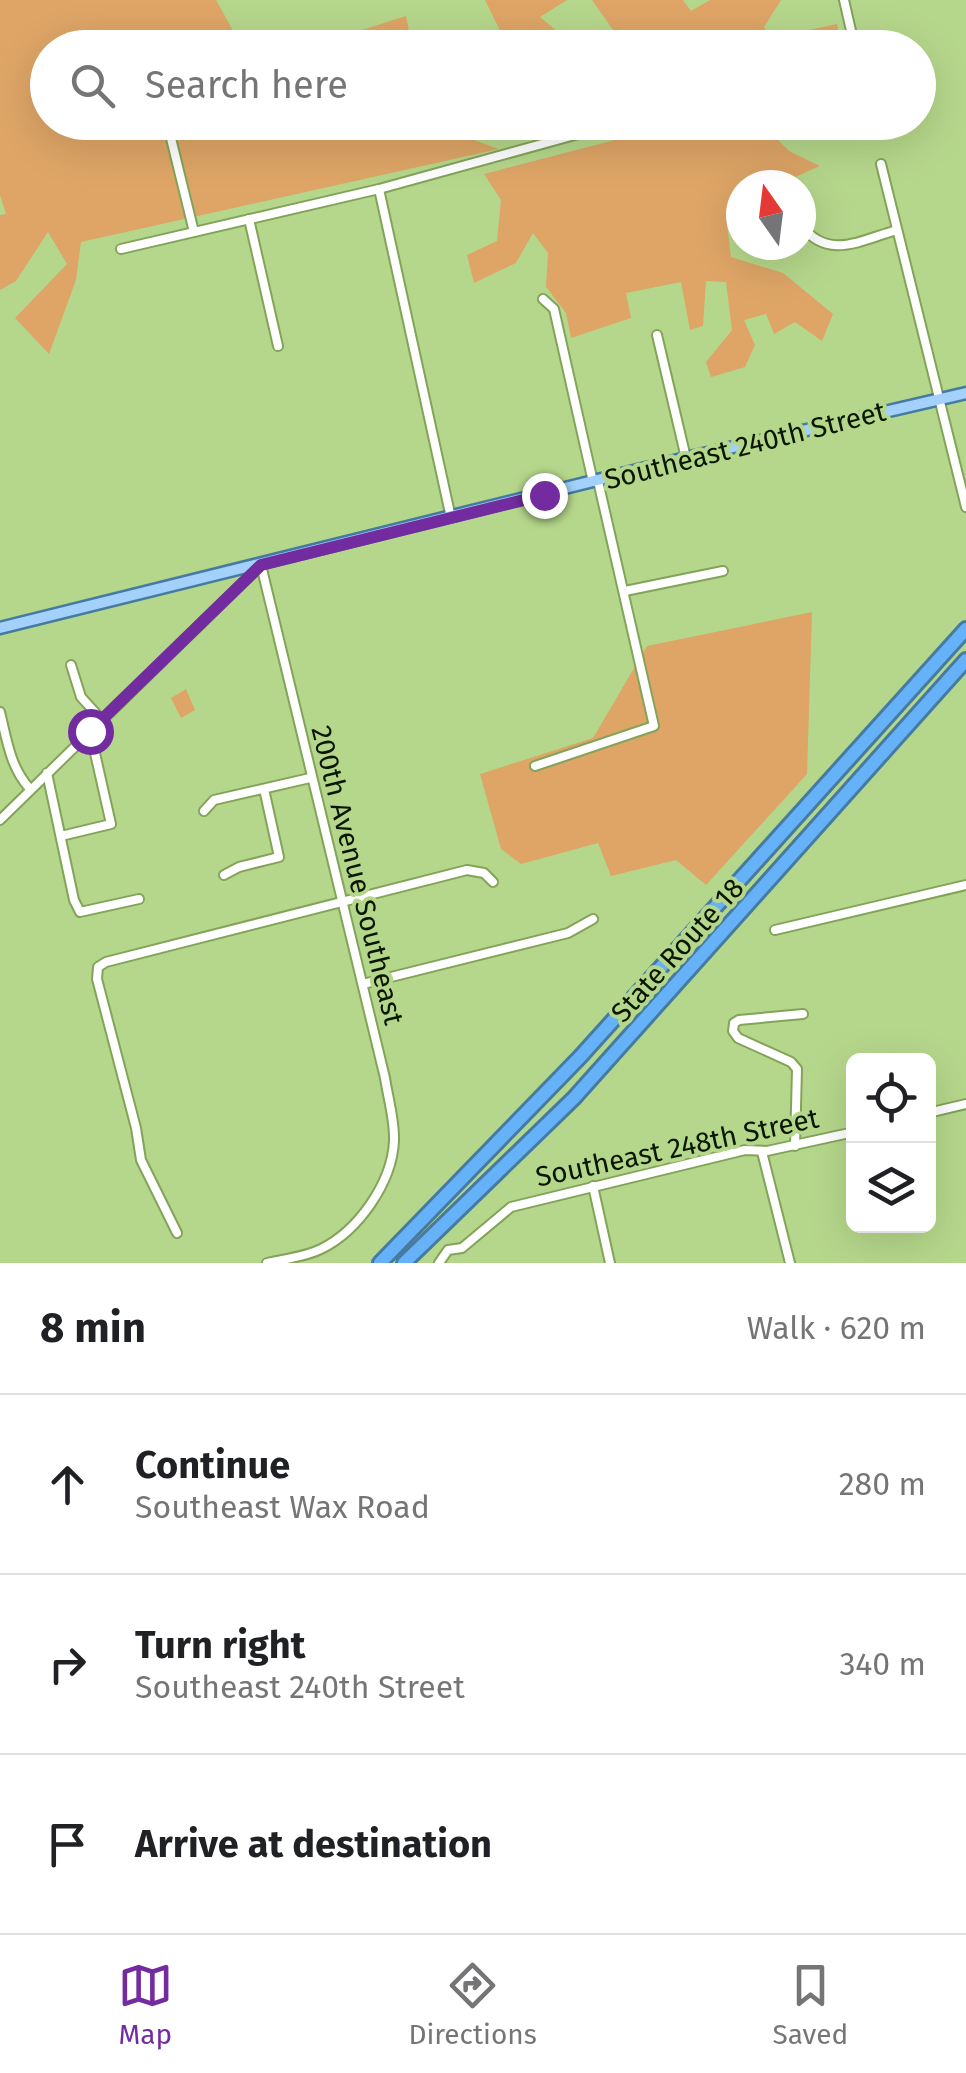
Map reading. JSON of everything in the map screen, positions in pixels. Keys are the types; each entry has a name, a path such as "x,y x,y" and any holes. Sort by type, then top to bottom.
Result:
{"highway":[{"name":"State Route 18","path":"380,1263 580,1057 966,629"},
{"name":"State Route 18","path":"404,1263 574,1098 966,660"}],"main road":[{"name":"Southeast 240th Street","path":"0,628 686,458 966,393"}],"street":[{"path":"844,0 851,30"},
{"path":"172,140 194,232"},
{"path":"121,248 378,189 556,140"},
{"path":"881,164 966,507"},
{"path":"378,189 451,518"},
{"path":"249,219 278,346"},
{"path":"816,239 835,247 897,230"},
{"path":"535,766 654,726 625,591 554,309 543,299"},
{"path":"657,336 686,458"},
{"path":"0,820 261,565"},
{"name":"200th Avenue Southeast","path":"261,565 386,1078 394,1141 377,1195 350,1228 321,1249 267,1263"},
{"path":"625,591 723,572"},
{"path":"70,665 84,702 101,719"},
{"path":"0,712 12,761 30,790"},
{"path":"62,836 112,824 90,731"},
{"path":"46,773 80,912 138,899"},
{"path":"204,811 214,800 310,778"},
{"path":"224,876 239,867 279,857 264,789"},
{"path":"177,1234 141,1160 97,979 98,967 468,870 484,873 492,882"},
{"path":"775,930 966,885"},
{"path":"363,984 568,933 593,919"},
{"path":"795,1146 797,1069 791,1062 738,1038 733,1031 734,1022 739,1020 802,1014"},
{"path":"936,1110 966,1104"},
{"name":"Southeast 248th Street","path":"439,1263 448,1250 462,1248 511,1206 746,1150 762,1152 846,1134"},
{"path":"762,1152 790,1263"},
{"path":"593,1186 610,1263"}],"shaded area":[{"path":"0,0 216,0 233,30 30,30 30,140 474,140 499,149 81,242 76,280 49,354 15,318 67,264 48,232 16,281 0,290 0,215 6,214 0,195"},
{"path":"485,0 567,0 540,17 556,30 500,30"},
{"path":"592,0 683,0 691,11 710,0 781,0 766,30 613,30"},
{"path":"406,16 409,30 362,30"},
{"path":"837,24 838,30 808,30"},
{"path":"615,140 778,140 789,151 820,166 811,170 726,170 726,260 741,260 783,273 833,314 822,341 795,322 774,334 766,314 744,320 755,345 745,367 711,377 706,362 732,330 726,282 706,281 703,326 690,330 681,282 626,293 631,318 571,338 566,313 546,287 548,253 533,233 516,263 474,283 467,255 497,241 501,200 484,174"},
{"path":"812,612 807,774 706,885 676,860 611,876 598,843 521,864 501,849 480,774 593,738 647,646"},
{"path":"186,689 195,710 181,718 171,698"}],"route":[{"path":"90,731 261,565 544,495"}]}
